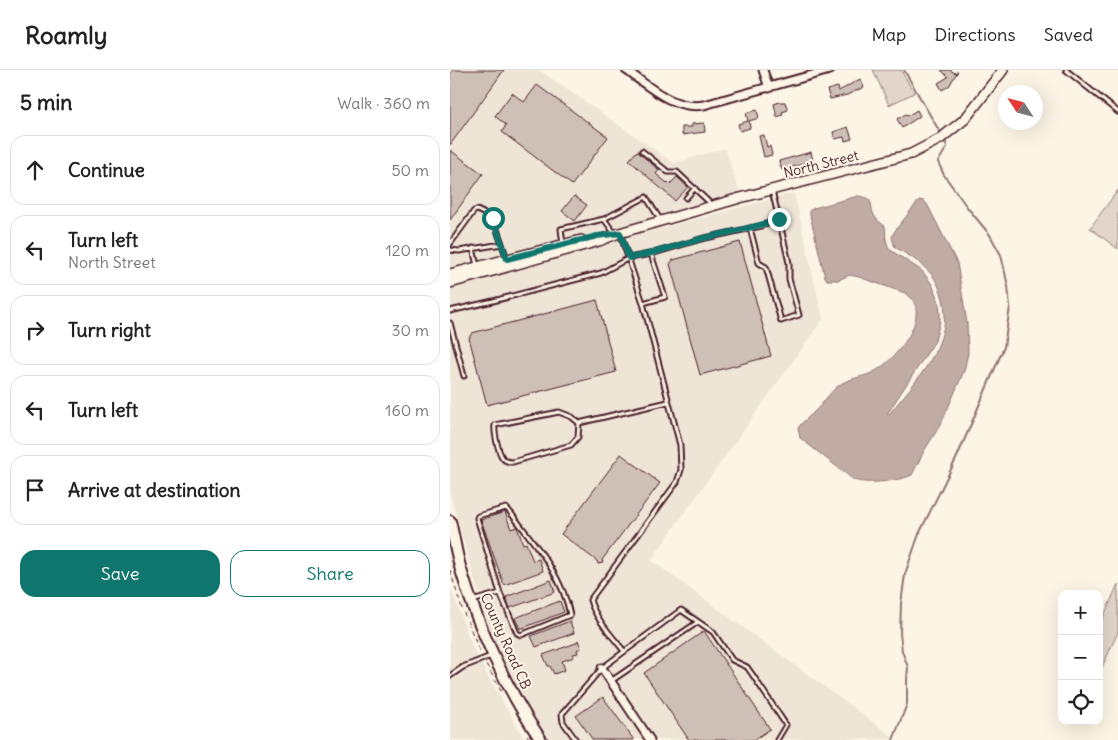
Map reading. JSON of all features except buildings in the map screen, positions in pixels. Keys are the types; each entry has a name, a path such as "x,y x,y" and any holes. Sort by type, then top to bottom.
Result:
{"main road":[{"name":"County Road CB","path":"450,521 452,545 494,655 523,711 541,740"}],"street":[{"path":"626,70 662,96 688,106 704,105 830,70"},
{"path":"763,70 769,88"},
{"name":"North Street","path":"450,283 712,206 896,159 928,147 952,131 965,119 1002,70"},
{"name":"North Street","path":"450,274 597,236 618,233"},
{"path":"602,668 650,740"}],"lane":[{"path":"1066,70 1118,112"},
{"path":"642,151 668,172 677,172 712,206"},
{"path":"686,198 695,188"},
{"path":"750,228 759,263 766,267 781,321 799,315 789,279 789,263 772,190"},
{"path":"563,245 561,230 604,219 646,197 661,221"},
{"path":"450,244 474,211 477,210 493,218 507,259"},
{"path":"604,219 618,233 629,258 680,445 681,470 677,482 590,600 591,606 624,650"},
{"path":"450,310 493,302 602,273 629,258 651,254 779,219"},
{"path":"450,250 460,251 502,244"},
{"path":"473,248 477,267"},
{"path":"643,304 664,297 651,254"},
{"path":"450,323 464,376"},
{"path":"579,423 668,402"},
{"path":"559,412 572,417 579,423 578,437 571,445 513,462 507,462 502,458 494,431 495,425 559,412"},
{"path":"506,508 527,533 558,580 570,615 521,635 518,633 500,593 477,518 478,516 506,508"},
{"path":"472,601 500,593"},
{"path":"576,740 563,722 562,714 602,668 681,610 713,632 732,660 747,667 786,725 776,740"},
{"path":"610,682 698,622"},
{"path":"450,676 463,667 494,655"}],"path":[{"path":"450,570 455,586"}],"shaded area":[{"path":"450,70 539,70 674,163 725,148 740,194 634,223 450,269"},
{"path":"873,70 901,70 914,93 889,105"},
{"path":"1118,190 1118,249 1090,228"},
{"path":"794,193 823,319 651,560 896,739 548,740 538,726 507,670 488,626 450,495 450,288 647,232"},
{"path":"858,196 870,201 875,217 885,226 889,249 922,271 932,284 939,303 940,321 935,341 887,414 910,389 930,361 943,331 945,315 943,299 936,280 919,263 895,247 892,238 894,232 919,200 927,204 957,263 967,323 968,353 964,371 941,424 912,475 883,482 854,480 800,438 798,428 831,392 842,383 872,373 894,356 910,334 915,323 916,311 913,301 905,293 850,275 838,280 827,280 825,277 809,211"},
{"path":"1118,584 1118,632 1103,665 1103,635 1103,618"},
{"path":"450,586 473,648 525,740 450,740"}],"waterway":[{"path":"904,70 941,134"},
{"path":"893,740 907,704 908,667 902,651 900,633 905,574 919,534 957,457 1004,347 1010,307 1008,286 1001,255 990,235 944,175 938,162 947,147 946,143"}],"route":[{"path":"493,218 507,259 597,236 620,233 629,258 760,226 779,219"}]}
